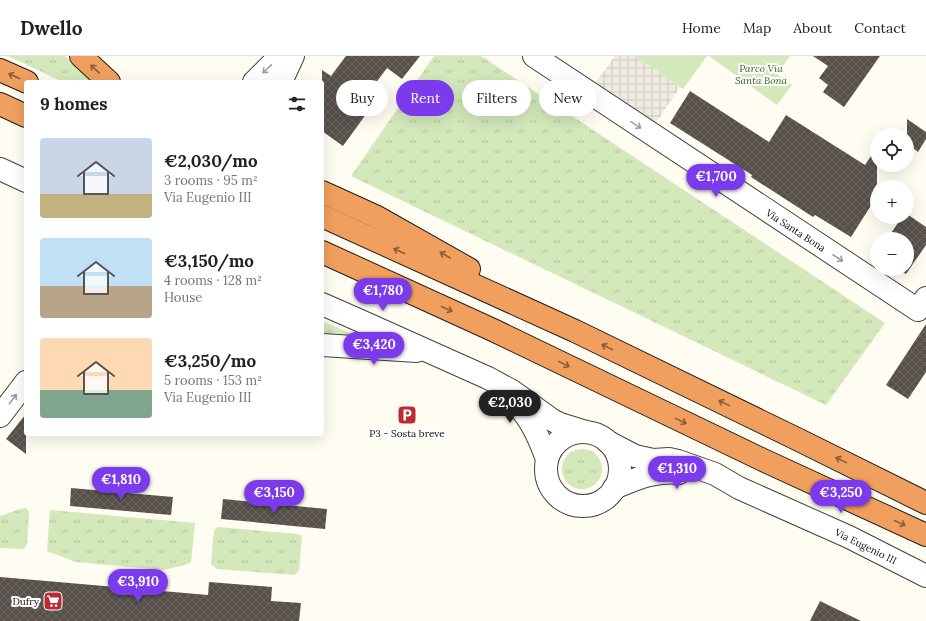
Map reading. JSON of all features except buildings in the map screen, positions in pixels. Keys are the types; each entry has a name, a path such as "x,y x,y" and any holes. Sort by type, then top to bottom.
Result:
{"highway":[{"path":"81,56 107,80"},
{"path":"0,70 24,81"},
{"path":"0,104 24,115"},
{"path":"324,193 377,217 575,331"},
{"path":"324,217 575,331 926,503"},
{"path":"324,253 493,330 763,460 926,535"}],"street":[{"path":"256,80 280,56"},
{"path":"282,80 293,56"},
{"name":"Via Santa Bona","path":"534,56 922,304"},
{"path":"0,168 24,180"},
{"path":"324,305 488,378 512,391 552,420 560,424 598,435 608,442 616,452 620,464 619,476 614,488 608,496 594,504 582,506 566,502 554,492 549,484 546,474 547,459 552,447 562,438 573,433 586,432"},
{"path":"324,345 429,352"},
{"path":"488,378 517,405 531,424 537,434 547,459"},
{"path":"0,416 24,385"},
{"name":"Via Eugenio III","path":"608,442 635,456 652,460 669,460 698,467 715,474 739,488 849,536 926,576"},
{"name":"Via Eugenio III","path":"614,488 651,474 666,472 682,473 739,488"}],"green space":[{"path":"8,56 65,56 91,80 59,80"},
{"path":"434,56 481,56 517,80 462,80 462,116 531,116 531,89 539,94 539,116 572,116 885,323 826,405 351,176 396,111 396,116 454,116 454,80 417,80"},
{"name":"Parco Via Santa Bona","path":"635,56 707,56 683,89"},
{"name":"Parco Via Santa Bona","path":"709,56 790,56 777,74 792,85 777,105"},
{"path":"324,322 355,335 354,339 324,337"},
{"path":"582,449 593,452 599,458 602,469 599,480 593,486 582,489 571,486 565,480 562,469 565,458 571,452"},
{"path":"26,508 29,512 27,544 25,548 0,548 0,516"},
{"path":"50,510 195,523 191,562 164,570 76,562 47,551"},
{"path":"218,527 297,534 302,536 299,571 294,575 217,569 211,564 214,530"}],"shaded area":[{"path":"615,56 635,56 680,87 656,123 597,83"}],"place":[{"name":"P3 - Sosta breve","path":"407,415"},
{"name":"Dufry","path":"53,601"}]}
